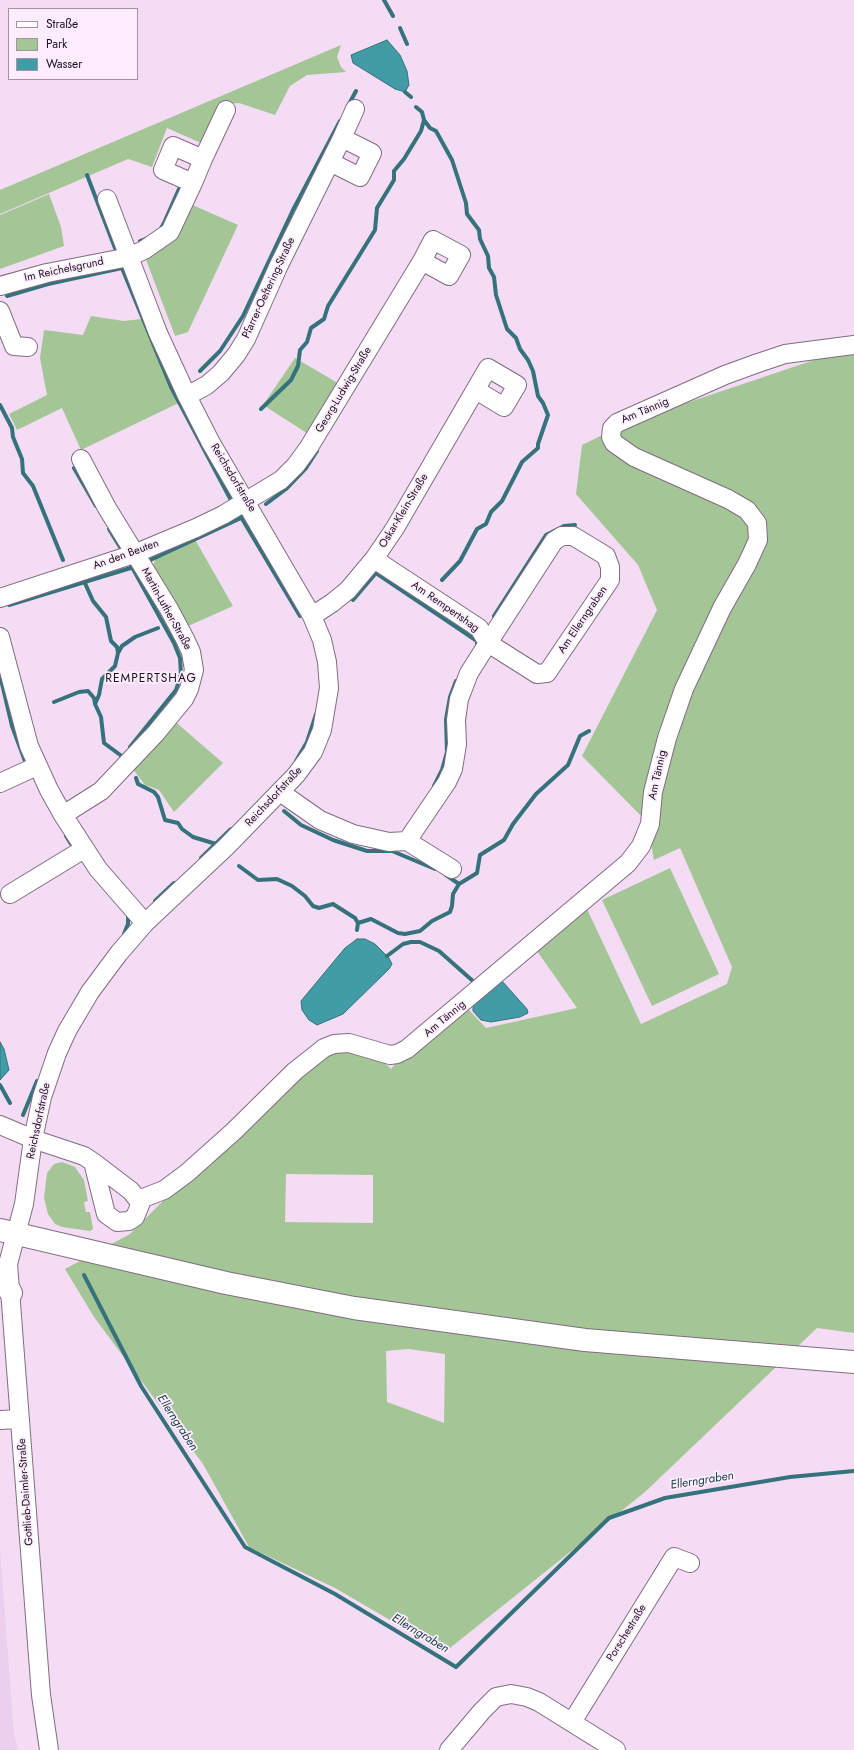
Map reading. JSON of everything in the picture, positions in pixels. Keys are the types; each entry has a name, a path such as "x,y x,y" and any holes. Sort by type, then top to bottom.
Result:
{"main road":[{"path":"8,1232 226,1283 354,1308 586,1340 854,1362"}],"street":[{"name":"Pfarrer-Oeftering-Straße","path":"187,396 216,377 236,355 246,339 279,265 355,109"},
{"name":"Im Reichelsgrund","path":"0,286 47,273 129,257 144,250 170,232 226,110"},
{"path":"330,162 360,177 372,153 342,138"},
{"path":"193,183 163,170 173,146 203,159"},
{"name":"Reichsdorfstraße","path":"8,1232 24,1204 33,1139 42,1097 57,1053 67,1031 103,974 145,923 226,847 296,775 313,752 322,730 329,688 327,662 322,640 312,616 211,443 187,396 158,333 106,198"},
{"name":"Georg-Ludwig-Straße","path":"246,501 281,480 296,465 309,447 422,261"},
{"path":"0,311 14,346 28,347"},
{"name":"Am Tännig","path":"138,1200 164,1190 187,1173 234,1131 295,1071 324,1048 334,1044 349,1043 390,1055 397,1054 407,1049 628,863 641,846 650,824 653,792 667,738 684,689 722,608 747,564 758,540 757,523 747,510 728,499 634,457 614,443 611,437 612,428 617,423 725,375 758,363 785,354 854,345"},
{"name":"Oskar-Klein-Straße","path":"312,616 332,604 348,590 374,559 395,528 476,390"},
{"name":"Martin-Luther-Straße","path":"63,815 101,791 122,771 175,712 184,699 192,679 194,662 185,639 169,609 134,554 80,459"},
{"name":"An den Beuten","path":"0,598 134,554 196,528 246,501"},
{"name":"Am Ellerngraben","path":"562,536 573,536 606,556 610,567 610,580 547,673 537,674 488,642 554,541 562,536"},
{"name":"Am Rempertshag","path":"374,559 478,628 488,642 470,673 458,699 456,720 458,744 453,769 447,782 407,841"},
{"path":"2,649 29,746 37,766 63,815 84,849 107,879 145,923"},
{"path":"0,783 37,766"},
{"path":"280,792 320,820 353,834 389,842 407,841 452,869"},
{"path":"10,894 84,849"},
{"path":"0,1125 33,1139 78,1154 93,1162 131,1192 138,1200 140,1205 135,1217 129,1221 116,1222 106,1214 93,1162"},
{"name":"Gottlieb-Daimler-Straße","path":"8,1232 8,1264 5,1284 20,1419 41,1695 49,1750"},
{"path":"0,1420 20,1419"},
{"name":"Porschestraße","path":"572,1722 674,1557 690,1563"},
{"path":"449,1750 482,1710 496,1697 511,1694 527,1697 572,1722 616,1750"}],"shaded area":[{"path":"0,1548 14,1735 18,1750 0,1750"}],"green space":[{"path":"341,45 337,57 341,67 346,72 307,75 290,86 275,115 239,103 221,104 201,143 167,128 152,167 128,159 0,214 0,190"},
{"path":"49,194 61,227 64,246 0,269 0,215"},
{"path":"188,203 238,225 188,332 175,336 145,257"},
{"path":"91,316 124,321 150,318 187,399 81,450 62,408 17,430 9,414 47,395 40,358 44,330 83,335"},
{"path":"854,352 854,1333 817,1328 645,1492 445,1652 335,1588 249,1547 203,1464 94,1317 65,1269 130,1234 195,1169 300,1070 339,1049 381,1059 391,1069 401,1057 466,1007 486,1028 577,1008 537,951 586,907 641,1024 727,984 732,967 680,848 654,860 647,822 582,756 657,610 638,565 576,494 582,445 627,423 832,354","holes":["286,1174 373,1175 373,1223 285,1222","408,1349 445,1354 444,1423 387,1402 386,1351"]},
{"path":"295,358 343,386 313,437 263,405"},
{"path":"193,536 233,606 186,627 153,567 156,555"},
{"path":"171,718 223,763 174,812 159,790 145,785 129,764"},
{"path":"670,868 719,974 652,1006 602,900"},
{"path":"62,1162 75,1167 84,1180 88,1201 84,1202 86,1212 90,1212 93,1229 90,1231 62,1227 55,1224 48,1214 44,1198 47,1173 54,1164"}],"water":[{"path":"387,40 400,55 407,71 409,85 405,92 395,89 353,63 351,55"},
{"path":"357,939 365,939 375,944 389,958 392,964 389,969 343,1014 317,1025 309,1020 302,1010 301,1001 345,948"},
{"path":"502,981 527,1009 528,1013 520,1017 491,1022 481,1020 473,1011 473,1003"},
{"path":"0,1042 4,1049 9,1070 0,1080"}],"waterway":[{"path":"384,0 393,16"},
{"path":"400,28 407,44"},
{"path":"348,106 356,91"},
{"path":"405,92 411,97"},
{"path":"416,107 422,112 424,120 430,128 436,131 452,160 466,203 467,214 479,230 480,239 488,256 489,268 494,277 496,295 507,329 516,338 520,349 528,360 533,371 538,396 548,415 538,448 522,462 502,501 491,512 486,524 477,529 460,561 442,580"},
{"path":"261,409 291,380 298,366 300,350 307,342 311,328 324,319 328,306 375,230 377,208 394,180 394,171 404,159 421,131 424,120"},
{"path":"200,371 220,351 243,316 293,210 340,121"},
{"path":"87,175 115,248"},
{"path":"160,230 179,189"},
{"path":"140,241 148,238"},
{"path":"7,296 48,284 122,268 171,387 233,504"},
{"path":"0,405 12,428 13,437 22,459 23,473 33,486 63,560"},
{"path":"266,504 286,489 306,468 317,451"},
{"path":"74,468 96,506"},
{"path":"238,512 300,616"},
{"path":"146,562 241,518"},
{"path":"494,616 546,535 564,526 575,525"},
{"path":"109,529 123,552"},
{"path":"128,560 174,643 180,658 181,674 176,690 130,747"},
{"path":"9,605 134,567"},
{"path":"353,600 376,573 477,641 477,644"},
{"path":"84,581 93,601 106,617 111,641 117,647 118,653 115,666 102,679 99,695 95,704 101,717 104,743 123,757"},
{"path":"118,653 122,646 135,637 158,628"},
{"path":"0,675 12,726 25,761"},
{"path":"434,786 442,770 447,752 446,719 450,697 456,681"},
{"path":"54,702 79,692 88,691 94,698 95,704"},
{"path":"296,761 307,742 316,714"},
{"path":"358,923 371,919 398,933 405,934 420,931 432,921 450,912 453,894 459,884 477,873 480,855 504,840 513,824 536,794 568,765 580,736 589,731"},
{"path":"136,778 138,784 154,792 158,797 165,820 178,823 182,829 193,837 216,844"},
{"path":"284,811 301,825 333,840 367,851 392,851 435,869"},
{"path":"201,858 231,829"},
{"path":"66,836 71,844"},
{"path":"239,866 258,880 277,879 292,886 305,896 313,906 319,908 333,904 355,918 358,923"},
{"path":"446,875 459,884"},
{"path":"155,901 174,883"},
{"path":"124,934 128,924 128,917"},
{"path":"357,930 358,923"},
{"path":"387,956 403,944 420,942 439,951 474,982"},
{"path":"23,1115 37,1081"},
{"name":"Ellerngraben","path":"0,1085 10,1103"},
{"name":"Ellerngraben","path":"84,1275 141,1386 245,1547 335,1594 456,1667 609,1518 665,1498 790,1477 854,1471"}],"district":[{"name":"REMPERTSHAG","path":"151,679"}]}
